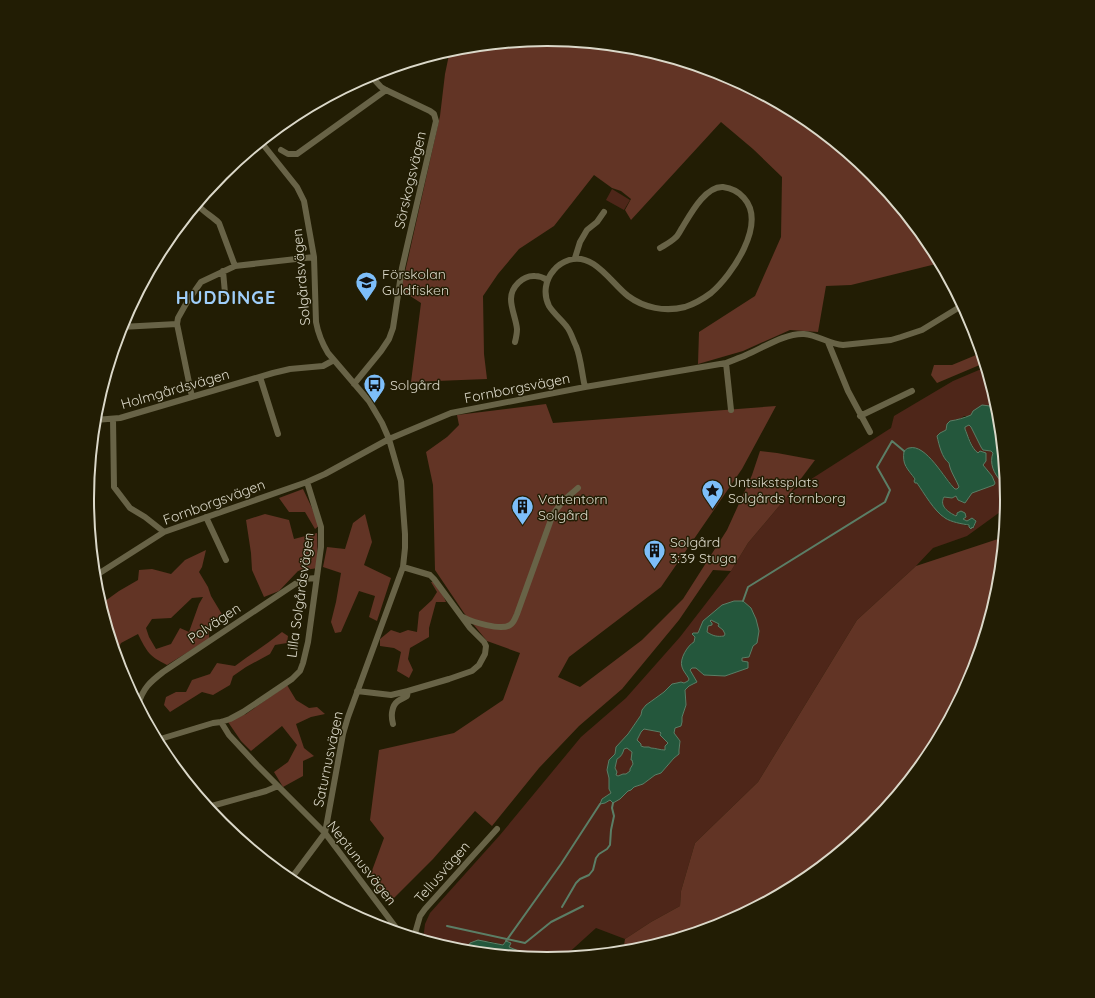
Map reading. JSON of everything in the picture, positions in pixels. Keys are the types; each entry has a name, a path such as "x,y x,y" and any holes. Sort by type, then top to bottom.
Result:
{"street":[{"name":"Sörskogsvägen","path":"354,384 389,339 393,328 399,284 405,255 436,121 434,114 427,109 386,90 374,80"},
{"path":"281,150 288,154 297,154 386,90"},
{"name":"Solgårdsvägen","path":"264,146 301,194 306,210 314,257 316,322 324,346 368,400 389,438 401,481 405,534 403,567"},
{"path":"585,387 577,348 567,328 550,307 547,300 547,280 555,269 559,265 575,258 585,260 599,268 621,290 636,301 655,308 671,310 686,307 712,292 726,277 740,256 749,235 751,212 748,204 740,194 735,191 722,187 716,188 704,196 699,202 676,238 660,248"},
{"path":"200,208 219,223 236,266"},
{"path":"575,258 580,242 587,230 597,222 604,212"},
{"path":"192,397 177,324 178,318 186,302 201,282 236,266 314,257"},
{"path":"223,271 225,293"},
{"path":"515,342 517,330 511,298 514,288 524,278 530,276 536,276 547,280"},
{"name":"Fornborgsvägen","path":"100,572 164,532 307,482 325,474 389,438 451,413 585,387 726,363 786,337 797,334 812,335 836,345 891,340 922,330 958,308"},
{"path":"129,327 177,324"},
{"path":"828,342 848,391 860,416 870,432"},
{"name":"Holmgårdsvägen","path":"102,420 126,416 290,369 323,366 334,360"},
{"path":"726,363 731,410"},
{"path":"260,377 278,434"},
{"path":"860,416 912,391"},
{"path":"113,419 114,487 130,508 145,517 164,532"},
{"name":"Lilla Solgårdsvägen","path":"163,738 230,719 292,679 300,671 304,663 308,642 322,531 307,482"},
{"path":"462,616 480,624 500,627 509,626 512,623 517,614 553,514 563,501 578,488"},
{"path":"206,517 226,560"},
{"path":"357,691 391,695 408,691 472,671 479,665 485,654 486,646 480,637 470,628 434,579 430,575 403,567"},
{"name":"Saturnusvägen","path":"294,875 326,833 343,734 357,691 403,567"},
{"name":"Polvägen","path":"140,697 150,682 295,584 304,579 316,578"},
{"path":"393,724 392,715 395,705 398,701 407,696 408,691"},
{"name":"Neptunusvägen","path":"221,722 229,735 326,833 394,925"},
{"path":"214,805 266,791 278,786"},
{"name":"Tellusvägen","path":"415,932 420,916 425,909 497,829"}],"shaded area":[{"path":"548,46 607,50 636,55 665,61 721,80 774,107 799,122 846,158 888,200 907,223 935,264 851,285 826,286 818,332 790,330 743,351 698,364 699,332 755,296 781,237 782,177 753,149 721,122 631,220 625,210 631,199 621,191 612,188 594,175 554,226 519,249 498,274 483,296 484,354 487,379 411,382 421,303 401,290 440,116 449,57 488,50"},
{"path":"612,189 630,200 624,210 606,200"},
{"path":"977,355 980,365 937,383 931,375 934,365 952,365"},
{"path":"981,369 991,407 969,416 964,416 960,419 950,421 946,430 940,433 942,454 949,463 959,487 955,489 938,467 905,466 932,505 944,518 974,528 976,520 974,519 967,521 947,511 943,506 944,497 957,497 995,485 992,476 983,465 965,429 965,427 970,425 983,450 991,451 993,453 1000,470 1000,512 967,536 933,548 916,566 857,620 758,782 695,843 681,891 680,906 651,922 625,939 596,928 570,951 519,951 489,941 470,943 469,945 424,935 425,924 430,913 500,835 581,737 626,698 680,637 731,571 748,543 791,492 891,428 894,416 953,381","holes":["734,601 744,601 753,646 749,657 742,657 742,661 748,668 725,676 704,675 696,668 692,668 690,670 694,677 694,684 685,690 686,705 682,722 674,728 674,734 680,741 679,754 661,773 655,775 643,784 628,790 620,799 610,800 605,803 602,799 611,793 609,789 609,760 615,754 646,705 672,684 681,682 684,683 688,681 689,679 682,668 694,642 695,637 692,634 698,633 703,621"]},
{"path":"546,404 553,423 776,406 742,469 661,587 569,657 558,677 580,687 642,640 683,599 727,530 752,475 760,451 815,460 791,492 748,543 731,571 713,570 679,620 622,689 579,726 539,768 492,826 475,811 433,859 390,902 370,876 384,838 370,820 379,750 454,733 503,700 520,653 487,641 464,613 435,570 433,485 426,452 447,437 459,425 457,415"},
{"path":"982,405 991,406 997,440 1000,480 993,468 993,453 991,451 983,450 969,425 965,427 965,429 970,442 978,453 980,451 986,453 986,461 983,465 992,476 995,483 994,485 972,493 965,503 958,500 956,496 952,498 944,497 943,500 943,506 950,513 956,516 957,513 961,511 965,513 966,517 963,519 967,521 972,518 976,521 971,529 969,525 957,523 947,519 937,511 917,483 915,483 915,479 904,463 904,451 908,448 915,448 922,451 935,463 955,489 957,489 959,487 949,463 943,455 937,436 946,430 947,424 950,421 971,415 973,411"},
{"path":"303,489 320,525 315,529 305,512 289,512 279,498"},
{"path":"265,514 289,520 294,539 317,533 318,568 298,571 279,591 264,597 252,570 246,520"},
{"path":"365,514 372,542 364,565 391,578 377,621 369,617 375,596 359,591 341,632 335,633 331,622 341,573 323,567 327,547 345,549 353,523"},
{"path":"999,539 992,587 985,616 966,672 940,726 907,775 888,798 846,840 799,876 748,905 721,918 665,937 624,945 625,939 651,922 680,906 681,891 695,843 758,782 857,620 916,566"},
{"path":"206,550 202,567 199,572 223,616 209,627 209,639 167,665 149,653 138,634 121,643 119,646 106,600 138,580 139,570 152,569 171,574 185,560","holes":["203,597 189,632 180,628 171,644 156,649 146,628 152,619 171,618 192,598"]},
{"path":"431,582 433,582 442,593 446,602 436,602 429,628 429,637 410,648 408,659 413,670 409,678 397,671 401,652 394,648 380,646 380,639 391,630 400,633 408,630 417,632 419,612 432,600 437,592"},
{"path":"734,601 743,601 751,608 756,619 759,631 757,643 753,646 749,657 742,658 742,661 748,662 748,668 725,676 704,675 696,668 692,668 690,670 697,682 685,690 686,705 681,726 675,728 674,733 680,741 679,754 661,773 655,775 643,784 634,787 620,799 613,803 610,800 600,804 602,799 611,793 609,789 607,770 609,760 615,754 616,747 628,734 646,705 672,684 681,682 684,683 688,681 689,679 681,664 689,646 694,642 695,637 692,634 698,633 703,621 722,605","holes":["711,620 719,624 718,626 723,630 725,634 724,636 715,636 707,632 708,626 712,625","644,729 660,732 660,735 668,743 665,746 665,750 641,746 637,740","627,748 632,752 631,760 633,764 630,771 626,774 618,776 616,775 617,772 615,768 617,759 622,755 624,749"]},
{"path":"711,620 722,628 725,634 724,636 715,636 707,632"},
{"path":"282,632 288,636 287,643 275,645 270,654 233,676 230,685 213,695 202,692 170,712 164,705 166,697 176,692 186,692 192,680 210,674 217,663 235,666"},
{"path":"287,685 296,700 309,708 317,707 325,714 311,717 296,724 304,748 314,756 303,761 303,776 283,787 274,772 288,762 297,745 282,726 251,751 241,741 228,722 246,714"},
{"path":"644,729 661,733 660,735 668,743 665,750 643,747 641,745 637,740"},
{"path":"627,748 632,752 633,764 630,769 631,771 618,776 616,775 615,767 620,755 624,749"},
{"path":"478,940 503,945 506,941 511,943 509,947 519,951 488,948 469,945"}],"waterway":[{"path":"743,601 748,587 885,502 890,490 877,467 892,441 904,451"},
{"path":"562,907 576,883 580,879 589,875 593,870 596,858 610,845 614,816 612,808 613,803"},
{"path":"506,941 561,864 600,804"},
{"path":"447,926 525,943 551,922 583,906"}],"place":[{"name":"Förskolan Guldfisken","path":"367,302"},
{"name":"Solgård","path":"375,404"},
{"name":"Untsikstsplats Solgårds fornborg","path":"712,510"},
{"name":"Vattentorn Solgård","path":"522,526"},
{"name":"Solgård 3:39 Stuga","path":"655,570"}],"district":[{"name":"HUDDINGE","path":"226,297"}]}
